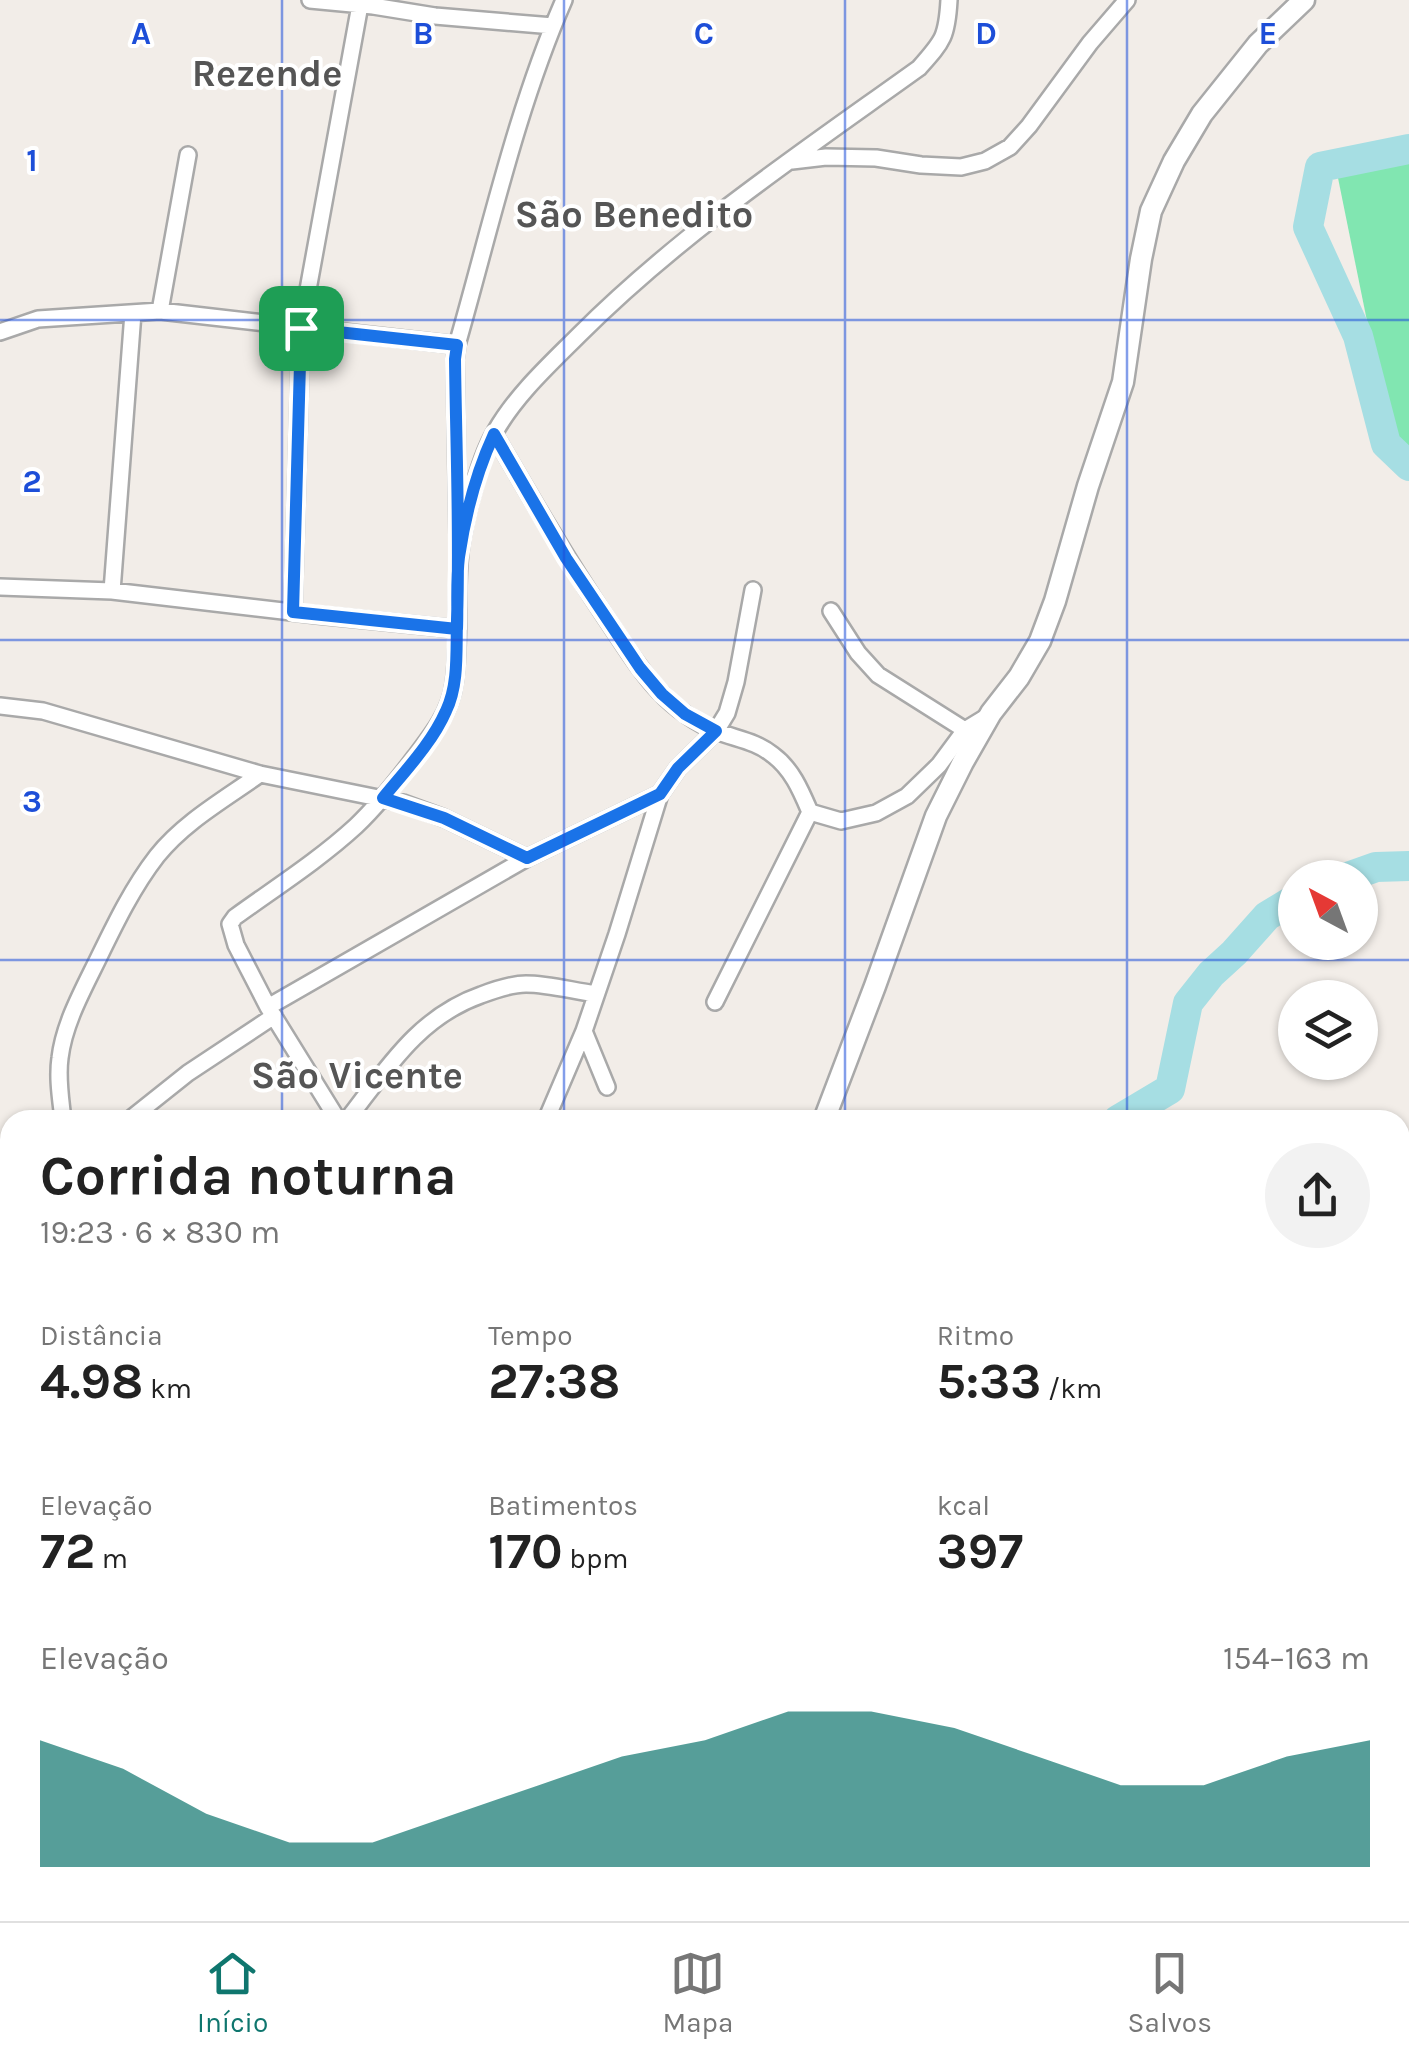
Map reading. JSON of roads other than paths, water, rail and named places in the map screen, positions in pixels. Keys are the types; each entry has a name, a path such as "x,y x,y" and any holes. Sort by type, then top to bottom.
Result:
{"street":[{"path":"310,0 438,8 552,26"},
{"path":"332,1110 271,1011 230,933 230,924 354,827 383,798 436,731 447,710 454,686 459,559 457,345 518,125 564,0"},
{"path":"948,28 949,0"},
{"path":"459,559 483,458 506,414 541,373 616,298 713,218 919,68 937,47 960,0"},
{"path":"788,162 826,157 876,158 961,167 985,161 1010,147 1127,0"},
{"path":"828,1110 936,816 963,762 1040,642 1123,382 1140,259 1152,211 1174,161 1202,114 1258,44 1304,0"},
{"path":"293,612 301,328 369,4"},
{"path":"160,311 188,156"},
{"path":"0,332 38,319 160,311 457,345"},
{"path":"112,591 133,312"},
{"path":"494,434 566,558 640,668 685,714 775,756 801,790 810,812 714,1002"},
{"path":"0,586 112,591 457,629"},
{"path":"550,1110 584,1031 618,934 660,794 727,713 753,590"},
{"path":"831,611 878,675 965,730"},
{"path":"0,706 43,712 260,774 383,798 444,818 527,858"},
{"path":"810,812 841,821 876,813 907,796 939,765 965,730 992,714"},
{"path":"63,1110 59,1086 65,1036 128,898 158,855 186,827 260,774"},
{"path":"142,1110 271,1011 527,858 660,794"},
{"path":"354,1110 407,1042 433,1019 463,1001 525,984 596,994"},
{"path":"584,1031 607,1087"}],"waterway":[{"path":"1409,149 1320,167 1308,227 1358,336 1386,444 1409,466"},
{"path":"1378,867 1409,866"},
{"path":"1135,1110 1170,1089 1188,1003 1211,974 1278,909"}],"district":[{"name":"Rezende","path":"267,73"},
{"name":"São Benedito","path":"634,214"},
{"name":"São Vicente","path":"357,1075"}]}
